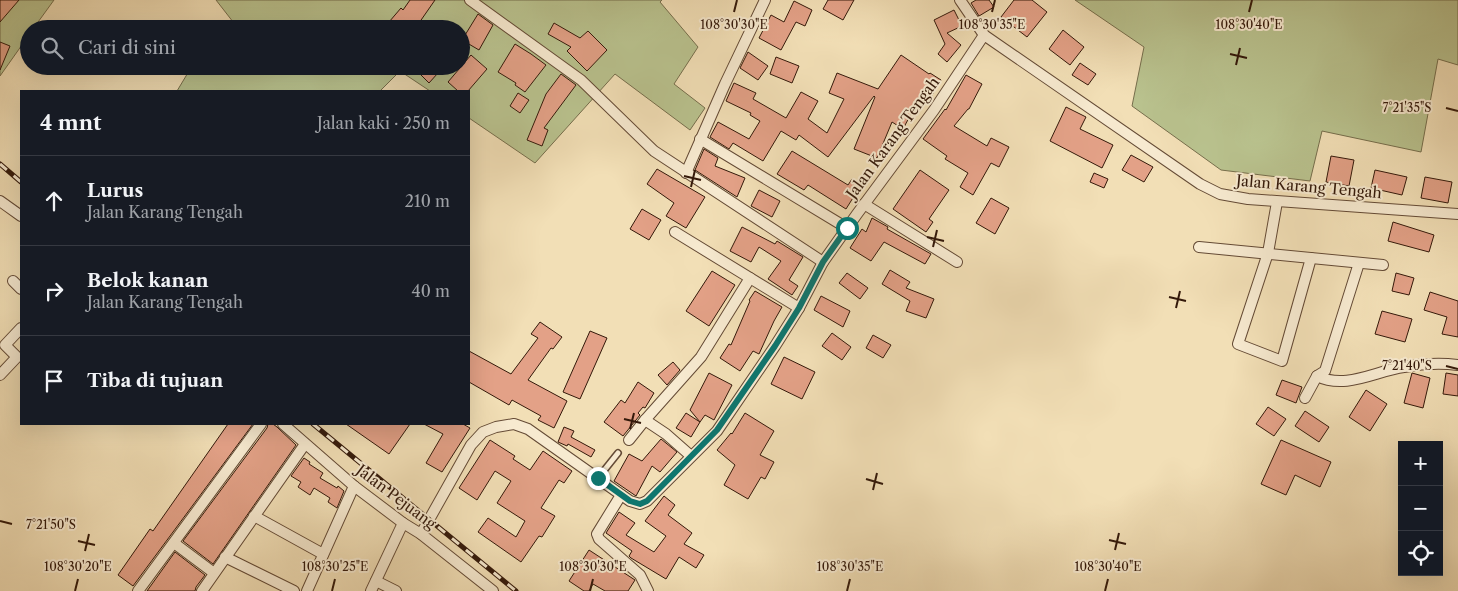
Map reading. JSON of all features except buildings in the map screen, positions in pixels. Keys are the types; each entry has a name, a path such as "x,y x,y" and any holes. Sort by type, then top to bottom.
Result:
{"street":[{"path":"470,0 581,80 654,151 823,262"},
{"path":"686,173 765,0"},
{"path":"960,0 984,35"},
{"name":"Jalan Karang Tengah","path":"421,534 471,445 484,432 496,427 514,424 528,429 630,501 640,504 647,501 717,430 799,308 823,262 934,110 984,35 1200,184 1220,194 1277,202 1458,214"},
{"path":"700,139 847,228"},
{"path":"0,202 20,215"},
{"path":"1277,202 1268,253 1238,344 1282,361 1312,258"},
{"path":"864,204 957,262"},
{"path":"675,232 799,308"},
{"path":"1199,247 1382,265"},
{"path":"1305,398 1318,376 1325,371 1359,263"},
{"path":"629,440 701,357 750,278"},
{"path":"13,282 20,288"},
{"path":"0,374 19,359 2,342 20,329"},
{"path":"1318,376 1326,380 1354,380 1403,367 1458,365"},
{"path":"645,420 666,434 691,456"},
{"path":"138,591 260,425"},
{"name":"Jalan Pejuang","path":"284,425 354,486 403,523 421,534 493,591"},
{"path":"202,591 305,444"},
{"path":"307,591 354,486"},
{"path":"621,495 597,534 599,538 640,575 648,591"},
{"path":"254,516 323,554"},
{"path":"372,591 403,523"},
{"path":"174,543 214,573"},
{"path":"225,557 294,591"},
{"path":"376,581 396,591"}],"lane":[{"path":"598,478 618,453"}],"green space":[{"path":"0,0 54,0 40,20 20,20 20,48 0,76"},
{"path":"216,0 662,0 660,2 698,47 674,84 705,108 690,130 615,74 535,163 470,119 470,90 428,90 406,75 470,75 470,20 232,20"},
{"path":"1075,0 1458,0 1458,65 1438,59 1421,152 1322,131 1310,181 1221,170 1132,106 1144,47"},
{"path":"187,75 396,75 381,90 178,90"}],"railway":[{"path":"0,164 20,181"},
{"path":"314,425 516,591"}],"route":[{"path":"598,478 630,501 640,504 647,501 717,430 775,346 799,308 823,262 847,228"}]}
